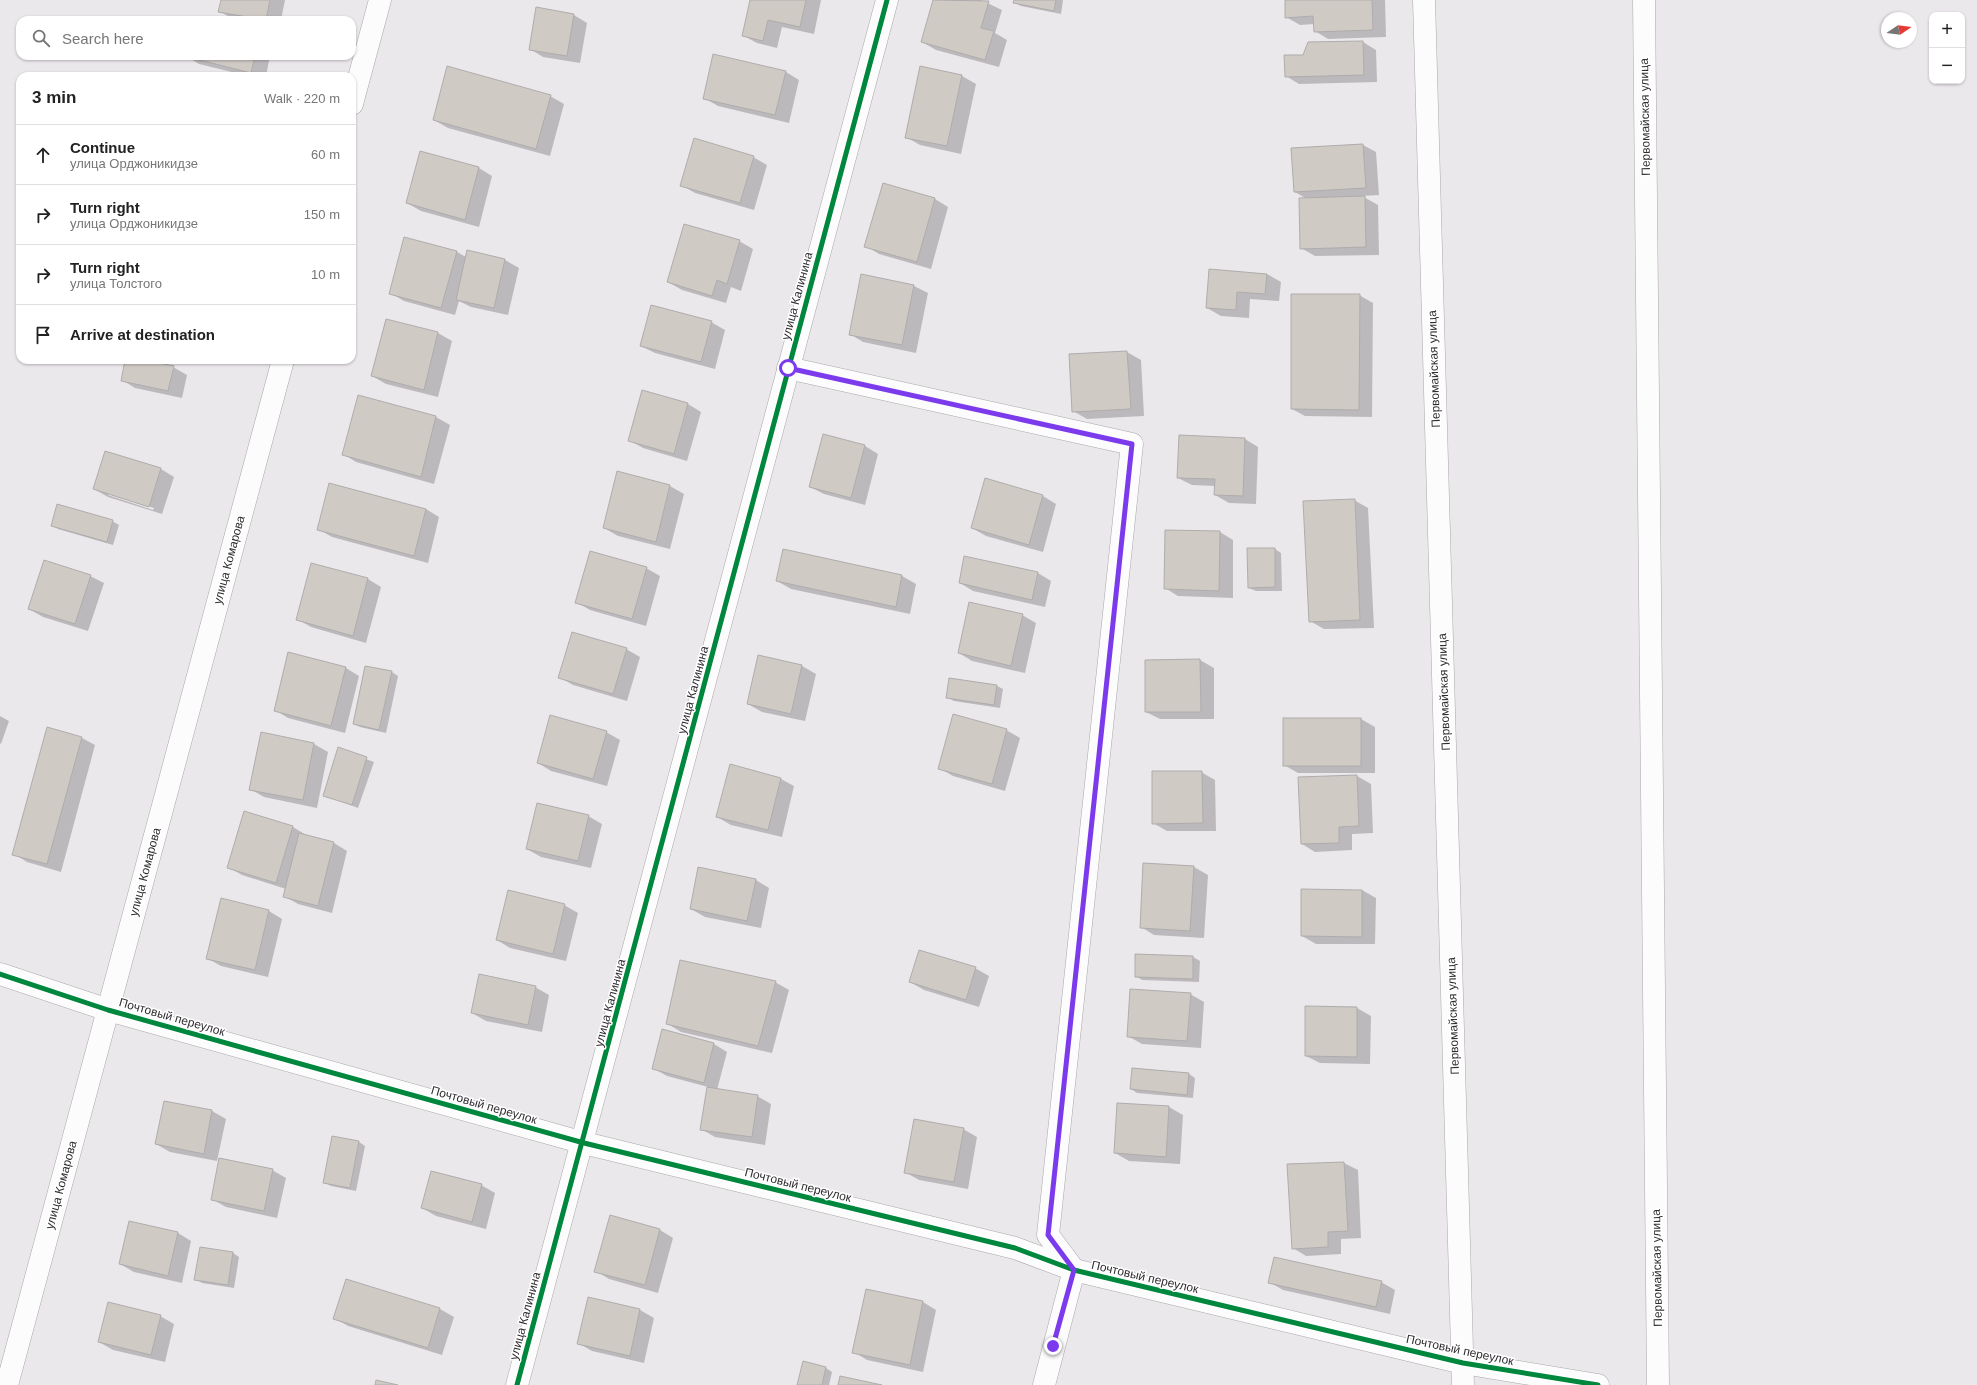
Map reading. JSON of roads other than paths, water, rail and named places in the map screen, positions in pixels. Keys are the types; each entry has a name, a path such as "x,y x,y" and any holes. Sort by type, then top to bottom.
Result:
{"street":[{"path":"356,89 380,0"},
{"name":"улица Калинина","path":"516,1385 584,1143 788,368 887,0"},
{"name":"Первомайская улица","path":"1424,0 1463,1385"},
{"name":"Первомайская улица","path":"1644,0 1658,1385"},
{"name":"улица Комарова","path":"7,1385 282,364"},
{"path":"788,368 1132,444 1048,1235 1074,1270 1044,1385"},
{"name":"Почтовый переулок","path":"0,974 108,1010 584,1143 1015,1248 1074,1270 1463,1363 1598,1385"}]}
